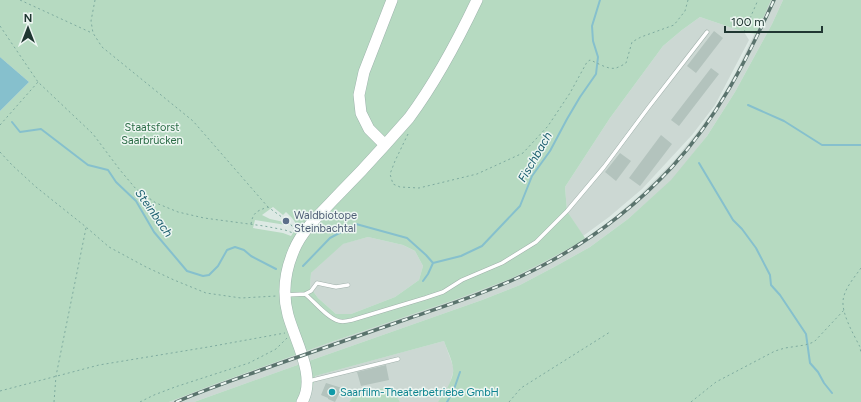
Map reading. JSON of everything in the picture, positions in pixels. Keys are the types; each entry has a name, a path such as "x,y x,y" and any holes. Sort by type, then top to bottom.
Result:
{"main road":[{"path":"385,145 369,129 361,112 359,95 364,72 392,0"},
{"path":"302,402 307,390 308,381 306,369 280,296 285,284 286,272 294,248 317,217 385,145 408,118 421,100 452,49 477,0"}],"lane":[{"path":"305,294 335,319 341,322 352,320 443,292 462,280 502,262 536,242 567,211 599,173 707,32"},
{"path":"280,296 305,294 311,291 318,283 336,287 348,285"},
{"path":"308,381 398,359"}],"path":[{"path":"20,0 93,33"},
{"path":"95,0 92,21 93,33 102,47 192,121 268,207 290,224 300,238"},
{"path":"408,133 390,174 393,184 400,187 419,188 477,174 523,153 548,126 570,93 587,62 590,60 606,67 617,68 626,63 632,42 641,37 674,25 685,11 688,0"},
{"path":"744,32 758,0"},
{"path":"0,26 38,82 93,134 136,189 156,203 178,212 204,218 285,230 300,238"},
{"path":"0,125 38,82"},
{"path":"0,152 12,166 108,247 160,274 206,293 241,298 280,296"},
{"path":"251,224 255,213 268,207"},
{"path":"54,402 56,376 86,227"},
{"path":"861,268 847,289 843,300 844,310 860,347 861,353"},
{"path":"691,402 716,382 775,351 814,342 844,310"},
{"path":"0,391 99,365 293,331"},
{"path":"140,402 175,387 249,363 276,349 293,331"},
{"path":"509,402 521,388 610,332"}],"shaded area":[{"path":"771,0 783,0 772,24 735,92 707,136 672,180 628,219 590,247 520,285 482,300 194,402 169,402 334,341 460,298 510,279 577,244 611,220 640,195 673,162 695,135 717,105 736,72"},
{"path":"700,17 744,32 749,40 715,105 692,135 642,189 609,217 583,236 567,211 565,187 610,118 663,46"},
{"path":"368,237 403,245 415,251 423,266 419,280 395,297 351,314 336,314 318,298 310,287 311,273 342,244"},
{"path":"444,341 454,369 449,386 438,402 400,402 390,387 356,393 349,402 309,402 314,376"}],"green space":[{"name":"Staatsforst Saarbrücken","path":"0,0 771,0 756,34 744,32 700,17 663,46 610,118 565,187 567,211 585,238 577,244 510,279 460,298 334,341 169,402 0,402 0,111 29,82 0,57","holes":["273,207 283,215 286,212 294,220 297,227 291,236 283,233 253,228 255,220 286,225 284,222 270,219 262,215","368,237 403,245 415,251 423,266 419,280 395,297 351,314 336,314 318,298 310,287 311,273 343,244"]},
{"path":"783,0 861,0 861,402 438,402 448,386 453,372 452,361 444,341 315,376 309,402 194,402 482,300 520,285 590,247 628,219 671,180 707,136 735,92 772,24"},
{"path":"391,387 400,402 349,402 356,393"}],"water":[{"path":"0,57 29,82 0,111"}],"building":[{"path":"714,31 723,38 696,73 687,66"},
{"path":"711,68 719,74 679,126 671,120"},
{"path":"661,135 672,144 640,186 629,178"},
{"path":"620,153 631,161 616,181 605,172"},
{"path":"386,365 389,380 361,386 357,372"},
{"name":"Saarfilm-Theaterbetriebe GmbH","path":"326,383 342,388 335,402 321,395"}],"waterway":[{"name":"Fischbach","path":"423,281 433,263 461,256 482,246 520,206 532,176 550,151 580,97 596,74 598,57 593,41 592,26 600,0"},
{"path":"748,105 784,121 822,145 861,145"},
{"name":"Steinbach","path":"12,122 20,132 41,129 88,165 108,170 116,182 136,201 154,232 187,271 203,276 209,275 218,266 227,250 235,247 244,250 251,256 276,269"},
{"path":"699,163 733,220 742,229 756,248 770,275 771,285 780,295 806,334 810,363 832,393"},
{"name":"Steinbach","path":"303,266 330,238 356,224 407,238 433,263"},
{"name":"Fischbach","path":"447,402 453,392 460,372"}],"railway":[{"path":"176,402 213,387 486,291 534,270 572,249 590,237 641,197 672,167 688,148 730,88 753,45 774,0"}],"place":[{"name":"Waldbiotope Steinbachtal","path":"286,221"},
{"name":"Saarfilm-Theaterbetriebe GmbH","path":"332,392"}]}
